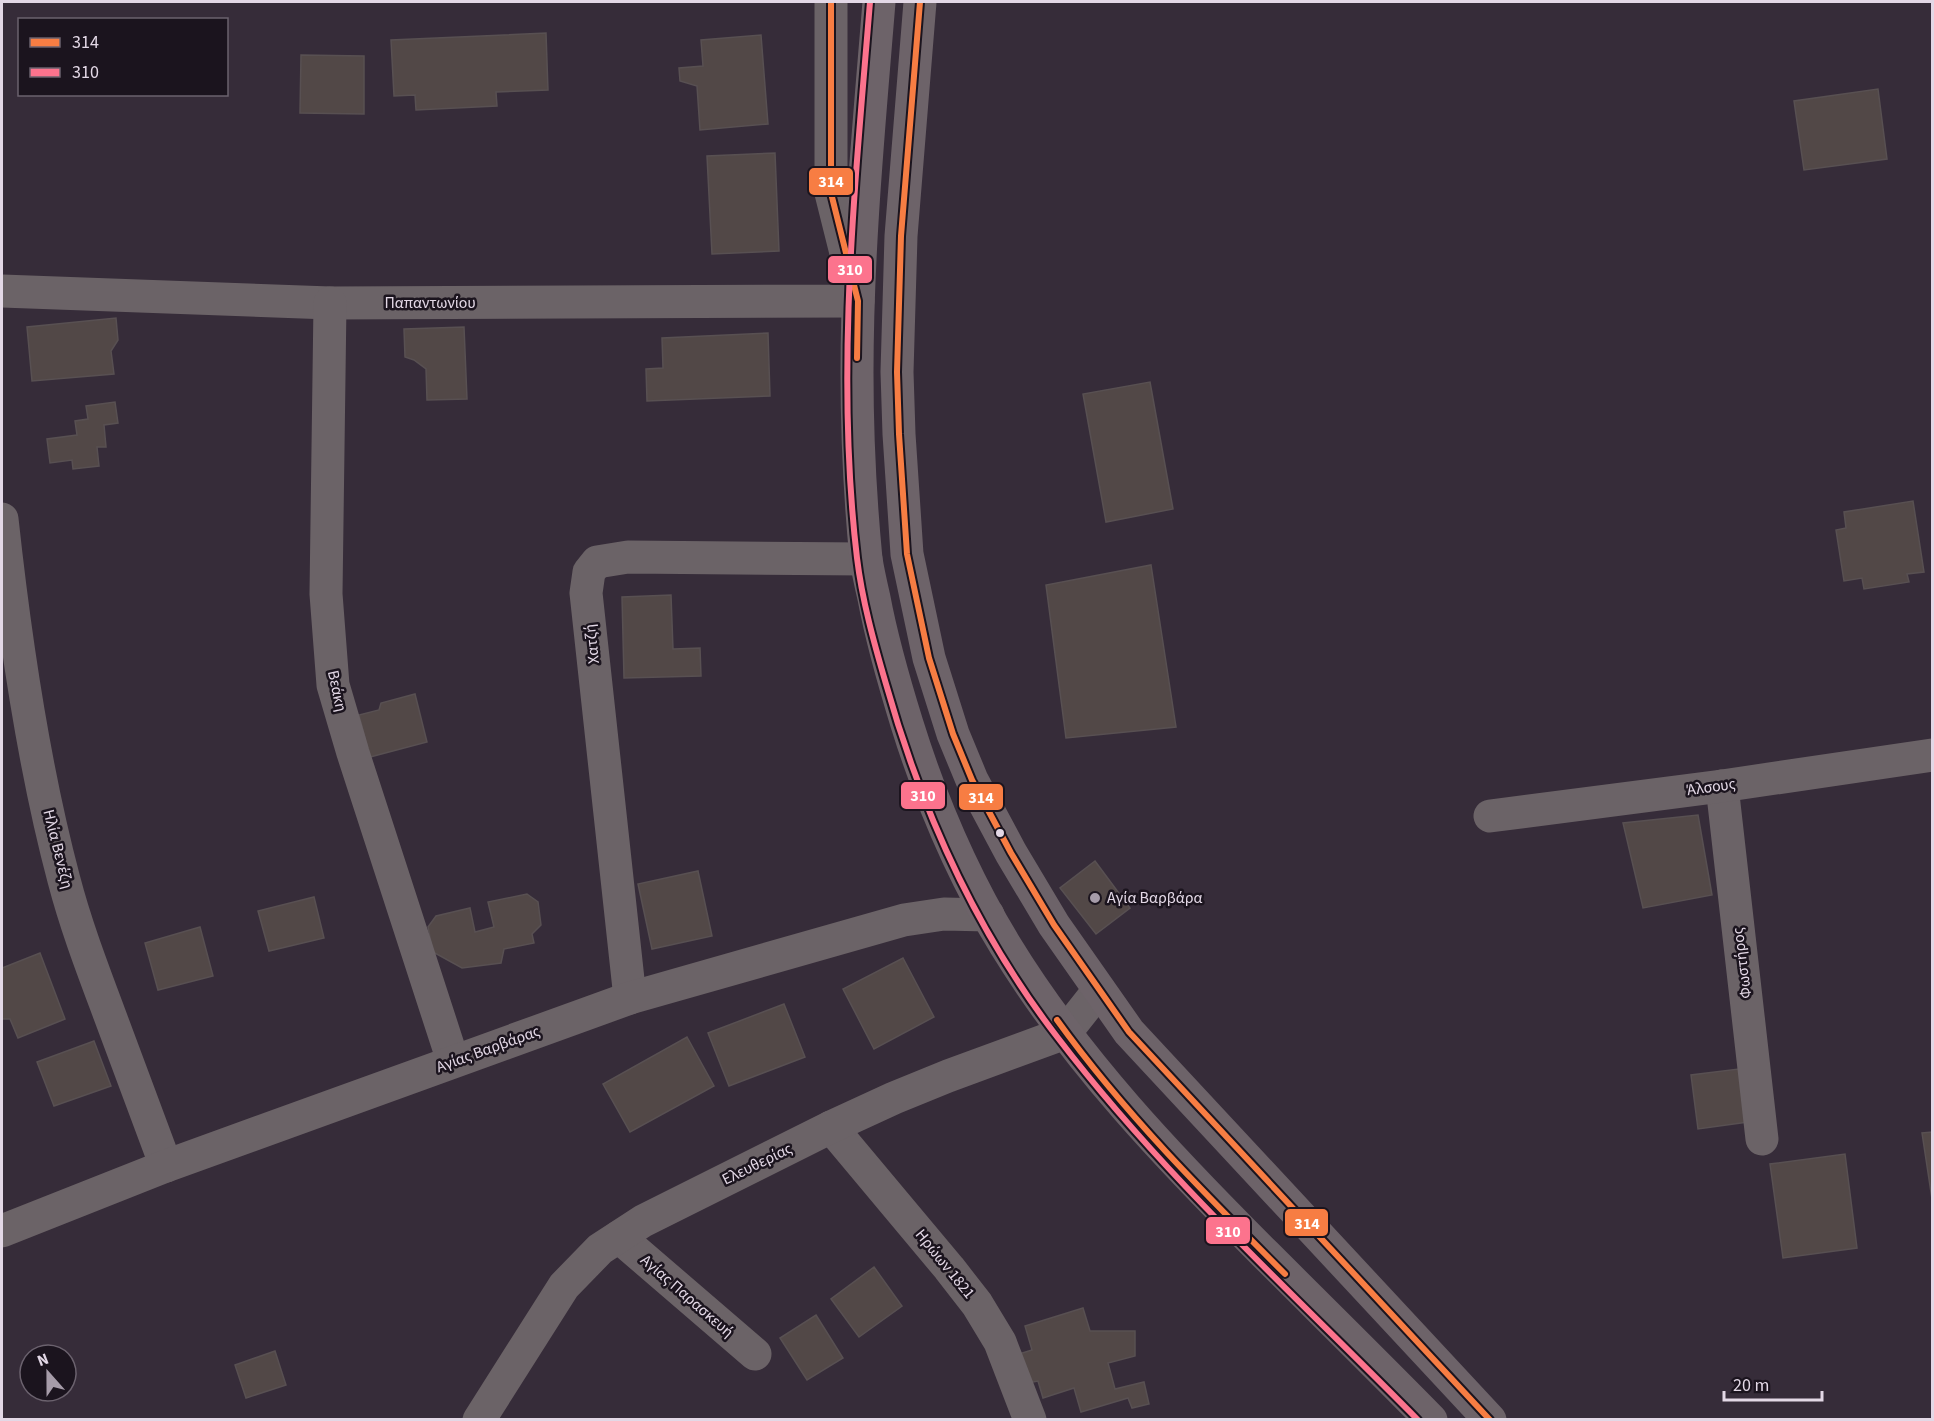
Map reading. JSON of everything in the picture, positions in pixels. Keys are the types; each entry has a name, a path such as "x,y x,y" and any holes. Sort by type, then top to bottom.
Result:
{"main road":[{"path":"879,2 858,301 856,372 858,436 866,559 890,671 915,750 965,874 1006,947 1065,1033 1117,1098 1163,1149 1431,1419"},
{"path":"920,2 901,236 897,372 900,455 907,554 929,658 953,734 972,780 1011,853 1054,925 1130,1032 1490,1419"}],"street":[{"path":"831,2 831,192 858,301"},
{"name":"Παπαντωνίου","path":"2,291 330,303 858,301"},
{"name":"Βεάκη","path":"330,303 326,594 333,685 453,1061"},
{"name":"Ηλία Βενέζη","path":"2,519 16,629 32,725 48,812 64,881 85,949 166,1166"},
{"name":"Χατζή","path":"630,998 586,593 589,572 597,562 628,557 866,559"},
{"name":"Άλσους","path":"1490,816 1722,786 1932,755"},
{"name":"Φωστήρος","path":"1722,786 1762,1139"},
{"name":"Αγίας Βαρβάρας","path":"2,1231 166,1166 630,998 904,921 944,914 988,915"},
{"path":"1065,1033 1100,990"},
{"name":"Ελευθερίας","path":"485,1417 564,1286 600,1249 643,1221 831,1127 948,1076 1065,1033"},
{"name":"Ηρώων 1821","path":"831,1127 950,1268 976,1304 1000,1342 1030,1419"},
{"name":"Αγίας Παρασκευή","path":"619,1237 755,1354"}],"building":[{"path":"546,33 548,90 496,92 497,106 416,110 415,95 394,96 391,40"},
{"path":"761,35 768,124 700,130 697,86 680,81 679,68 703,66 701,40"},
{"path":"301,55 364,56 364,114 300,113"},
{"path":"1878,89 1887,159 1804,170 1794,101"},
{"path":"775,153 779,251 712,254 707,156"},
{"path":"116,318 118,340 111,351 114,374 32,381 27,327"},
{"path":"464,327 467,399 427,400 426,369 414,360 405,357 404,329"},
{"path":"768,333 770,396 647,401 646,369 663,368 662,338"},
{"path":"1150,382 1173,509 1106,522 1083,394"},
{"path":"115,402 118,423 104,425 106,447 97,447 99,466 73,469 72,460 50,463 47,439 77,435 75,421 88,419 86,406"},
{"path":"1913,501 1924,572 1907,574 1909,582 1864,589 1862,578 1844,581 1836,530 1846,528 1844,512"},
{"path":"1151,565 1176,727 1066,738 1046,585"},
{"path":"671,595 673,649 700,648 701,676 624,678 622,597"},
{"path":"415,694 427,742 370,757 359,715 379,710 381,703"},
{"path":"1698,815 1712,895 1643,908 1623,823"},
{"name":"Αγία Βαρβάρα","path":"1095,861 1130,908 1096,934 1060,888"},
{"path":"698,871 712,936 652,949 638,884"},
{"path":"527,894 538,902 541,925 532,934 534,943 504,949 501,963 462,968 433,952 428,927 436,916 470,908 475,932 494,927 488,902"},
{"path":"314,897 324,938 269,951 258,911"},
{"path":"200,927 213,976 158,990 145,943"},
{"path":"40,953 65,1019 18,1038 10,1019 2,1019 2,968"},
{"path":"903,958 934,1017 874,1049 843,989"},
{"path":"784,1004 805,1057 729,1086 708,1033"},
{"path":"687,1037 714,1086 630,1132 603,1084"},
{"path":"94,1041 111,1086 54,1106 37,1062"},
{"path":"1747,1068 1755,1121 1698,1129 1691,1075"},
{"path":"1932,1132 1932,1199 1922,1133"},
{"path":"1845,1154 1857,1248 1783,1258 1770,1164"},
{"path":"874,1267 902,1306 859,1337 831,1299"},
{"path":"1083,1308 1090,1331 1135,1331 1135,1356 1108,1363 1115,1389 1144,1382 1149,1404 1132,1408 1128,1398 1081,1412 1074,1388 1043,1398 1038,1381 1028,1383 1019,1354 1032,1350 1025,1326"},
{"path":"816,1315 843,1358 807,1380 780,1338"},
{"path":"275,1351 286,1385 246,1398 235,1365"}],"transit line":[{"name":"314","path":"831,2 831,193 858,301 857,358"},
{"name":"310","path":"870,2 853,210 847,349 851,489 857,558 865,606 900,732 917,778 935,824 977,913 1029,998 1058,1038 1099,1089 1186,1187 1418,1420"},
{"name":"314","path":"920,2 901,236 897,372 899,434 907,554 929,658 953,734 972,780 1011,853 1054,925 1129,1032 1490,1420"},
{"name":"314","path":"1057,1020 1137,1120 1195,1183 1285,1274"}],"place":[{"name":"Αγία Βαρβάρα","path":"1095,898"}]}
